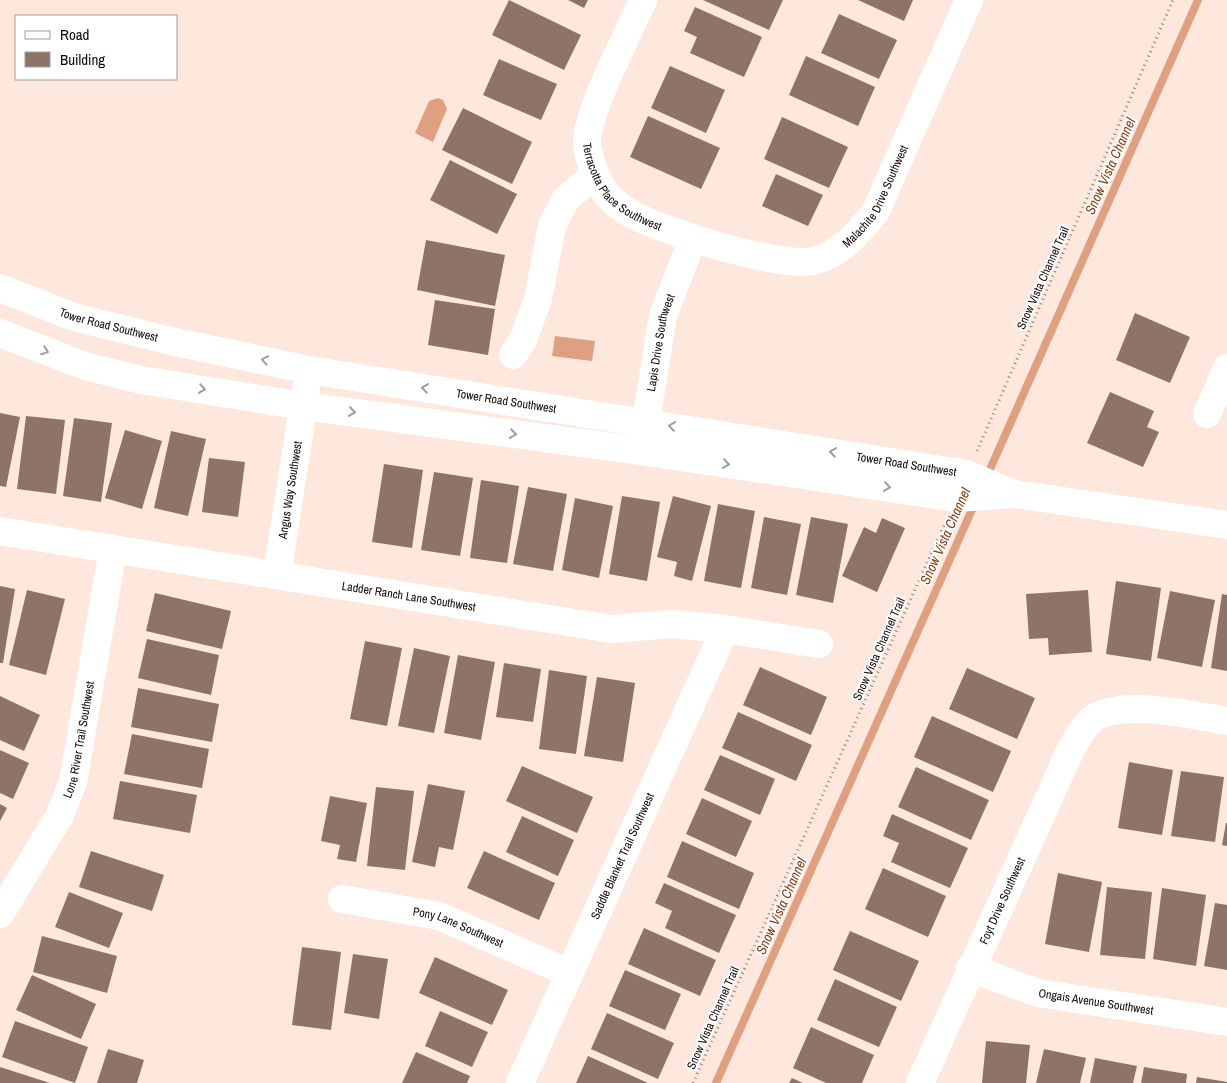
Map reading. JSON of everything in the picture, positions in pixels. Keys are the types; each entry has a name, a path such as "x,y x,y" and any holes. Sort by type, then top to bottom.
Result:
{"street":[{"name":"Terracotta Place Southwest","path":"643,0 593,112 587,142 595,174 608,196 631,214 693,238"},
{"name":"Malachite Drive Southwest","path":"693,238 790,262 814,261 834,253 856,236 875,213 969,0"},
{"path":"513,355 524,340 538,299 552,226 565,200 595,174"},
{"name":"Lapis Drive Southwest","path":"642,451 662,316 693,238"},
{"name":"Tower Road Southwest","path":"0,288 74,317 175,342 309,370 646,422 964,489"},
{"name":"Tower Road Southwest","path":"0,332 84,366 141,380 304,406 642,451 1015,494 1227,525"},
{"path":"1207,414 1227,368"},
{"name":"Angus Way Southwest","path":"278,575 309,370"},
{"name":"Ladder Ranch Lane Southwest","path":"0,531 612,629 672,624 725,629 819,644"},
{"name":"Lone River Trail Southwest","path":"0,914 60,815 73,782 113,550"},
{"name":"Saddle Blanket Trail Southwest","path":"520,1083 568,973 725,629"},
{"name":"Foyt Drive Southwest","path":"920,1083 970,968 1071,749 1091,720 1120,708 1165,711 1227,720"},
{"name":"Pony Lane Southwest","path":"342,900 440,916 568,973"},
{"name":"Ongais Avenue Southwest","path":"970,968 1038,993 1227,1022"}],"path":[{"name":"Snow Vista Channel Trail","path":"693,1083 964,489 1173,0"}],"shaded area":[{"path":"438,98 443,100 447,109 433,142 415,133 429,101"},
{"path":"555,336 595,341 592,361 552,356"}],"building":[{"path":"509,0 581,35 564,70 492,35"},
{"path":"568,0 588,0 584,8"},
{"path":"703,0 783,0 769,30"},
{"path":"858,0 913,0 904,21"},
{"path":"695,7 762,37 744,77 690,53 697,37 684,31"},
{"path":"839,14 897,40 879,79 821,53"},
{"path":"806,56 875,87 858,126 789,95"},
{"path":"499,59 557,84 541,120 483,95"},
{"path":"670,66 725,90 706,133 651,108"},
{"path":"463,108 532,142 512,184 442,150"},
{"path":"648,116 720,148 701,189 630,157"},
{"path":"782,117 848,147 829,188 764,159"},
{"path":"450,160 517,194 497,234 430,200"},
{"path":"776,174 823,195 808,226 762,206"},
{"path":"426,240 505,255 495,306 417,290"},
{"path":"435,300 495,309 488,355 428,345"},
{"path":"1135,313 1190,337 1170,383 1116,360"},
{"path":"1110,392 1154,411 1147,427 1159,432 1143,467 1087,443"},
{"path":"0,413 20,417 6,487 0,486"},
{"path":"26,416 65,420 56,494 17,489"},
{"path":"74,418 112,423 101,502 63,496"},
{"path":"125,430 162,441 142,509 105,498"},
{"path":"171,431 206,439 188,516 154,508"},
{"path":"209,458 245,462 238,517 202,512"},
{"path":"384,464 423,470 412,548 372,542"},
{"path":"434,472 473,478 460,556 421,550"},
{"path":"481,480 519,486 507,563 470,558"},
{"path":"528,487 567,494 553,571 513,564"},
{"path":"622,496 660,502 647,581 609,574"},
{"path":"673,496 711,506 692,581 674,576 677,562 657,557"},
{"path":"575,498 613,506 599,578 562,570"},
{"path":"718,504 755,511 741,588 704,581"},
{"path":"764,517 801,524 787,595 751,588"},
{"path":"811,517 848,524 833,603 796,595"},
{"path":"882,518 905,528 877,592 842,576 864,527 876,533"},
{"path":"1116,581 1161,588 1151,661 1106,654"},
{"path":"0,586 15,589 3,663 0,663"},
{"path":"27,590 65,599 46,675 9,665"},
{"path":"1088,590 1092,652 1049,655 1048,638 1029,639 1026,594"},
{"path":"1170,591 1215,600 1202,667 1157,658"},
{"path":"155,593 231,611 222,649 146,631"},
{"path":"1222,594 1227,595 1227,671 1211,668"},
{"path":"147,639 219,655 211,695 138,678"},
{"path":"365,641 402,648 387,726 350,719"},
{"path":"414,648 450,656 434,733 398,726"},
{"path":"458,655 495,662 481,740 444,733"},
{"path":"504,663 541,669 533,722 496,717"},
{"path":"760,667 827,697 811,735 743,705"},
{"path":"967,668 1035,698 1017,739 949,709"},
{"path":"549,670 587,676 576,754 539,749"},
{"path":"597,677 635,683 623,762 584,756"},
{"path":"138,688 219,704 212,742 131,727"},
{"path":"0,696 40,715 24,751 0,740"},
{"path":"738,712 812,745 796,781 722,748"},
{"path":"932,716 1011,751 993,792 914,757"},
{"path":"132,734 209,749 202,788 124,774"},
{"path":"0,750 29,763 13,799 0,793"},
{"path":"720,755 775,779 760,815 704,790"},
{"path":"1129,762 1173,770 1162,835 1118,828"},
{"path":"522,766 593,797 577,833 506,801"},
{"path":"916,767 989,800 971,840 898,807"},
{"path":"1181,771 1224,777 1215,842 1171,836"},
{"path":"120,781 197,795 190,833 113,819"},
{"path":"428,784 465,791 453,850 439,847 435,867 412,862"},
{"path":"376,787 414,791 405,870 367,866"},
{"path":"330,796 367,803 356,862 337,859 340,845 321,841"},
{"path":"702,798 752,821 736,857 686,834"},
{"path":"0,804 7,808 0,821"},
{"path":"892,814 968,848 950,888 891,862 899,843 883,836"},
{"path":"522,816 574,840 558,876 506,852"},
{"path":"1227,823 1227,846 1222,845"},
{"path":"682,841 754,873 739,909 667,877"},
{"path":"91,851 164,875 152,911 79,887"},
{"path":"484,851 555,883 539,920 467,888"},
{"path":"883,868 946,896 928,937 865,909"},
{"path":"1058,873 1102,882 1089,952 1045,944"},
{"path":"664,883 736,915 719,953 665,928 672,911 655,903"},
{"path":"1107,887 1152,892 1145,959 1100,955"},
{"path":"1162,888 1206,895 1196,966 1153,959"},
{"path":"69,892 123,913 109,948 55,927"},
{"path":"1215,903 1227,905 1227,970 1204,966"},
{"path":"644,928 716,960 700,996 628,964"},
{"path":"850,931 919,961 901,1001 833,970"},
{"path":"42,936 117,956 107,993 33,972"},
{"path":"302,947 341,952 331,1030 292,1025"},
{"path":"353,954 388,959 379,1019 344,1013"},
{"path":"435,957 508,990 492,1025 419,993"},
{"path":"625,970 681,994 665,1030 609,1006"},
{"path":"32,975 96,1004 81,1039 16,1010"},
{"path":"835,979 897,1007 879,1047 817,1020"},
{"path":"440,1011 488,1032 472,1067 425,1046"},
{"path":"607,1013 674,1043 658,1079 591,1049"},
{"path":"15,1021 88,1047 75,1083 2,1057"},
{"path":"811,1027 874,1055 862,1083 826,1083 793,1068"},
{"path":"986,1041 1030,1045 1026,1083 982,1083"},
{"path":"108,1049 144,1060 137,1083 97,1083"},
{"path":"1044,1049 1086,1058 1080,1083 1036,1083"},
{"path":"416,1052 470,1076 467,1083 402,1083"},
{"path":"588,1056 648,1083 576,1083"},
{"path":"1095,1058 1137,1066 1133,1083 1090,1083"},
{"path":"0,1067 50,1083 0,1083"},
{"path":"1144,1067 1187,1074 1186,1083 1141,1083"},
{"path":"1197,1077 1227,1082 1227,1083 1196,1083"},
{"path":"792,1078 803,1083 789,1083"}],"waterway":[{"name":"Snow Vista Channel","path":"987,476 1198,0"},
{"name":"Snow Vista Channel","path":"716,1083 975,503"}]}
